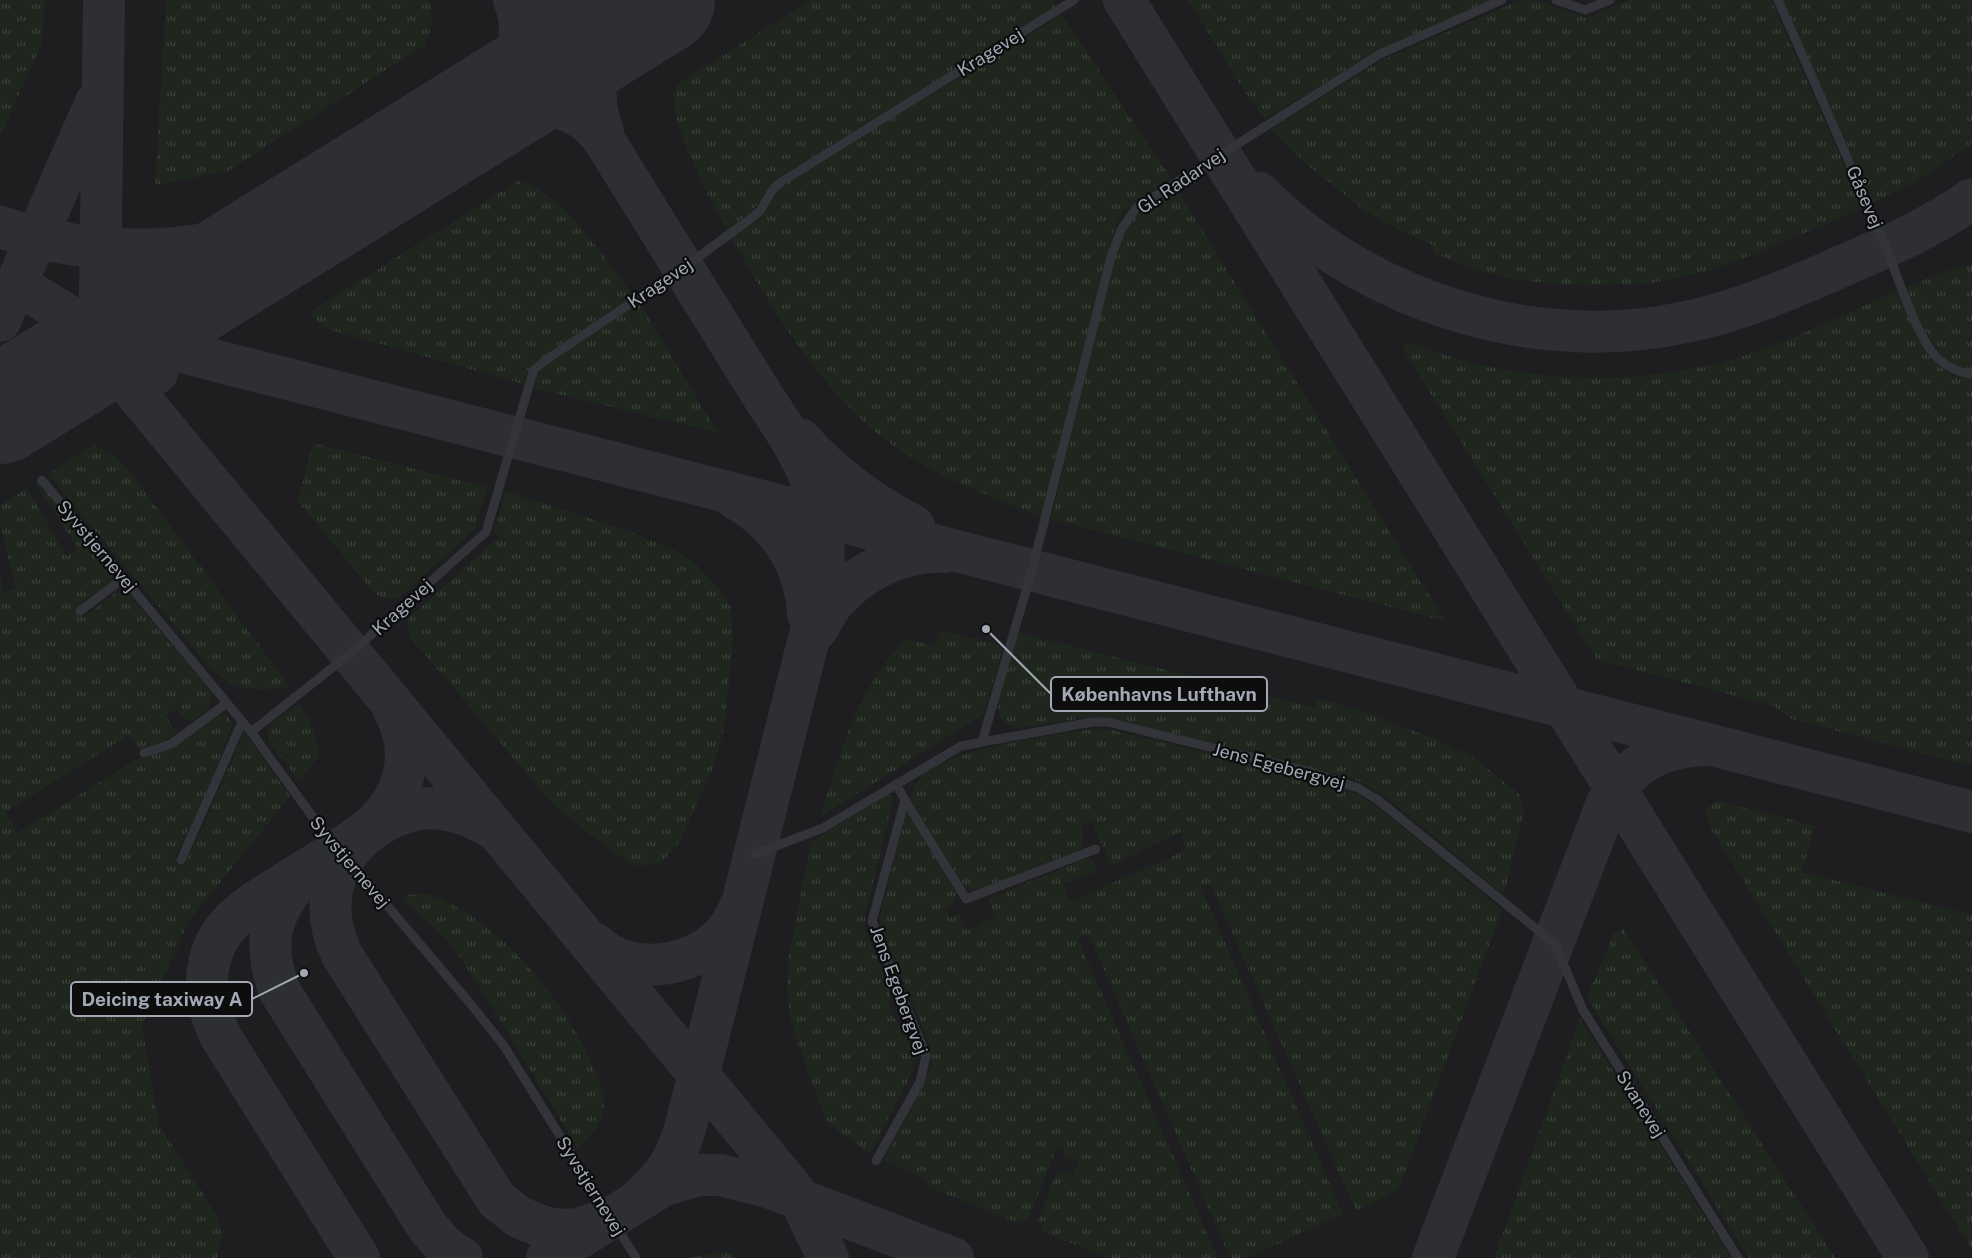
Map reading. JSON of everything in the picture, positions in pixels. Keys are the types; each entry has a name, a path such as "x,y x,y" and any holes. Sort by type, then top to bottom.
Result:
{"lane":[{"name":"Kragevej","path":"251,732 351,653 486,532 530,382 534,370 538,366 745,223 760,211 773,188 781,182 1074,0"},
{"name":"Gl. Radarvej","path":"982,742 1032,570 1111,257 1121,230 1136,208 1380,54 1502,0"},
{"path":"1556,0 1585,10 1610,0"},
{"name":"Gåsevej","path":"1778,0 1886,247 1902,290 1929,347 1944,363 1955,369 1972,374"},
{"name":"Syvstjernevej","path":"42,480 251,732 317,823 504,1046 636,1258"},
{"path":"80,611 124,578"},
{"path":"144,753 171,744 227,703"},
{"path":"181,860 242,722"},
{"name":"Jens Egebergvej","path":"755,854 823,828 961,746 1092,722 1108,722 1335,779 1358,788 1378,800 1555,944"},
{"path":"896,784 966,900 1096,849"},
{"name":"Jens Egebergvej","path":"876,1161 920,1082 926,1056 872,921 905,800"},
{"name":"Svanevej","path":"1555,944 1583,1010 1738,1258"}],"shaded area":[{"path":"0,0 1972,0 1972,1258 0,1258"}],"green space":[{"path":"0,0 45,0 42,43 0,136"},
{"path":"166,0 429,0 432,24 425,45 228,171 155,185"},
{"path":"811,0 1052,0 1056,6 781,176 768,187 760,201 749,214 727,230 702,182 685,143 678,124 675,92 680,82"},
{"path":"1188,0 1493,0 1376,52 1265,119 1243,89"},
{"path":"1521,0 1535,0 1586,18 1628,0 1771,0 1863,208 1757,253 1709,271 1645,284 1568,285 1516,280 1475,269 1433,253 1435,246 1409,235 1362,209 1305,163 1271,129 1380,61"},
{"path":"1783,0 1972,0 1972,143 1920,179 1873,203"},
{"path":"1062,15 1171,178 1135,202 1122,214 1114,231 1041,517 934,471 901,451 874,431 826,382 805,355 766,297 732,239 760,217 784,184"},
{"path":"518,181 533,186 565,211 596,246 633,295 538,360 530,367 524,384 334,331 320,324 310,312"},
{"path":"1176,188 1445,621 1051,519 1117,252 1135,216"},
{"path":"1972,264 1972,370 1960,367 1939,350 1930,338 1905,288 1954,268"},
{"path":"1897,291 1916,333 1933,359 1944,369 1957,376 1972,378 1972,766 1792,719 1773,706 1596,659 1403,349 1407,342 1472,363 1531,374 1624,377 1655,374 1685,370 1737,358 1807,332"},
{"path":"639,302 718,433 534,388 542,369"},
{"path":"313,443 487,487 475,529 398,599 388,599 375,594 298,501"},
{"path":"95,444 109,454 113,453 129,470 287,683 287,688 248,689 232,684 213,671 48,474"},
{"path":"38,480 114,576 111,584 101,593 95,593 77,607 84,617 116,593 129,594 212,693 210,708 191,721 184,719 177,709 166,716 177,733 160,744 140,749 129,735 5,812 17,833 135,760 166,751 218,715 226,715 233,723 202,803 175,856 183,867 206,820 244,732 290,796 189,921 142,1025 159,1125 217,1216 222,1234 217,1258 0,1258 0,574 4,592 15,589 0,522 0,506 27,488 66,556 78,549 36,484"},
{"path":"506,491 631,532 674,550 694,562 721,590 731,608 733,642 724,728 715,763 679,843 661,863 637,866 628,862 592,836 552,803 410,637 407,624 410,617 500,536 493,534"},
{"path":"941,631 1003,646 984,714 820,817 843,746 863,698 876,676 890,656 907,639 935,646"},
{"path":"1016,632 1315,708 1318,698 1367,713 1437,740 1474,758 1519,794 1524,810 1504,895 1388,798 1369,786 1349,777 1105,717 1089,717 1019,728 1008,724 1000,716 999,699"},
{"path":"299,704 317,741 319,756 299,780 268,742 268,733 273,721"},
{"path":"1092,729 1108,729 1324,782 1361,796 1385,813 1502,910 1399,1189 1356,1211 1210,883 1201,887 1343,1214 1247,1258 1230,1258 1089,935 1078,939 1218,1258 1111,1258 1044,1233 1038,1219 1058,1170 1072,1176 1079,1161 1063,1155 1064,1149 1057,1147 1029,1218 1021,1224 926,1186 928,1181 884,1161 932,1066 928,1040 882,931 880,915 907,809 956,893 955,903 946,909 951,918 959,914 967,931 994,916 989,899 1085,859 1093,860 1097,871 1063,884 1070,902 1186,850 1180,832 1111,866 1092,821 1080,826 1083,833 1083,846 1077,851 980,889 972,890 964,887 910,798 920,778 933,768 975,751"},
{"path":"887,795 894,797 865,916 865,932 891,987 889,1005 898,1025 914,1040 917,1056 913,1071 870,1153 827,1123 795,1036 789,1012 787,986 789,954 811,842"},
{"path":"1719,801 1815,826 1802,872 1972,915 1972,1250 1710,827 1706,808"},
{"path":"423,893 450,903 476,919 502,940 526,964 568,1019 584,1046 601,1084 604,1097 603,1113 594,1132 578,1149 493,1008 449,941 402,899 408,895"},
{"path":"1623,928 1835,1258 1749,1258 1587,997 1614,933"},
{"path":"1580,1019 1731,1258 1494,1258"},
{"path":"727,1251 736,1258 689,1258"}],"taxiway":[{"path":"104,0 100,299 106,345 110,354"},
{"path":"469,119 493,94 503,80 517,51 520,34 519,18 514,0"},
{"path":"517,0 791,440 813,484 822,524 824,579 686,1125 679,1147 669,1166 656,1183 639,1199"},
{"path":"525,0 540,10 570,21 599,21 646,9"},
{"path":"1124,0 1908,1258"},
{"path":"603,132 597,113 596,95 597,78 602,63 609,48 632,22 647,9"},
{"path":"0,321 96,102"},
{"path":"467,121 501,107 532,103 563,109 582,119 597,132"},
{"path":"1259,193 1302,231 1350,264 1402,290 1457,311 1514,324 1571,331 1629,330 1686,322 1745,306 1891,244 1941,219 1972,199"},
{"path":"0,227 73,245 123,249 174,248 218,242 254,232 342,198"},
{"path":"17,284 72,318 120,336 1972,812"},
{"path":"157,373 161,348 170,326 183,305 199,287"},
{"path":"66,325 110,363 130,386 787,1182 800,1199 828,1258"},
{"path":"52,378 74,374 92,374 110,377 130,386"},
{"path":"800,439 825,465 853,488 914,526"},
{"path":"735,498 765,520 787,547 802,578 808,614"},
{"path":"817,629 834,602 856,581 869,572 898,559 929,552 944,552"},
{"path":"359,1258 221,1037 210,1010 207,974 212,951 224,930 240,913 355,839 378,821 387,810 401,784 406,761 404,739 394,710"},
{"path":"1433,1258 1607,803 1625,778 1648,760 1674,749 1706,745"},
{"path":"494,829 463,814 434,808 409,811 380,824 350,850 334,882 331,899 331,918 335,936 342,955 497,1200 519,1217 543,1227 562,1230 579,1229 607,1219"},
{"path":"302,875 283,903 272,929 271,957 279,990 427,1226 444,1246 462,1258"},
{"path":"594,943 608,954 624,961 641,964 675,962 691,957 719,939 730,926 738,911"},
{"path":"547,1258 664,1185 698,1175 720,1175 765,1186 953,1258"}],"runway":[{"path":"0,410 661,0"}],"place":[{"name":"Københavns Lufthavn","path":"986,629"},
{"name":"Deicing taxiway A","path":"304,973"}]}
